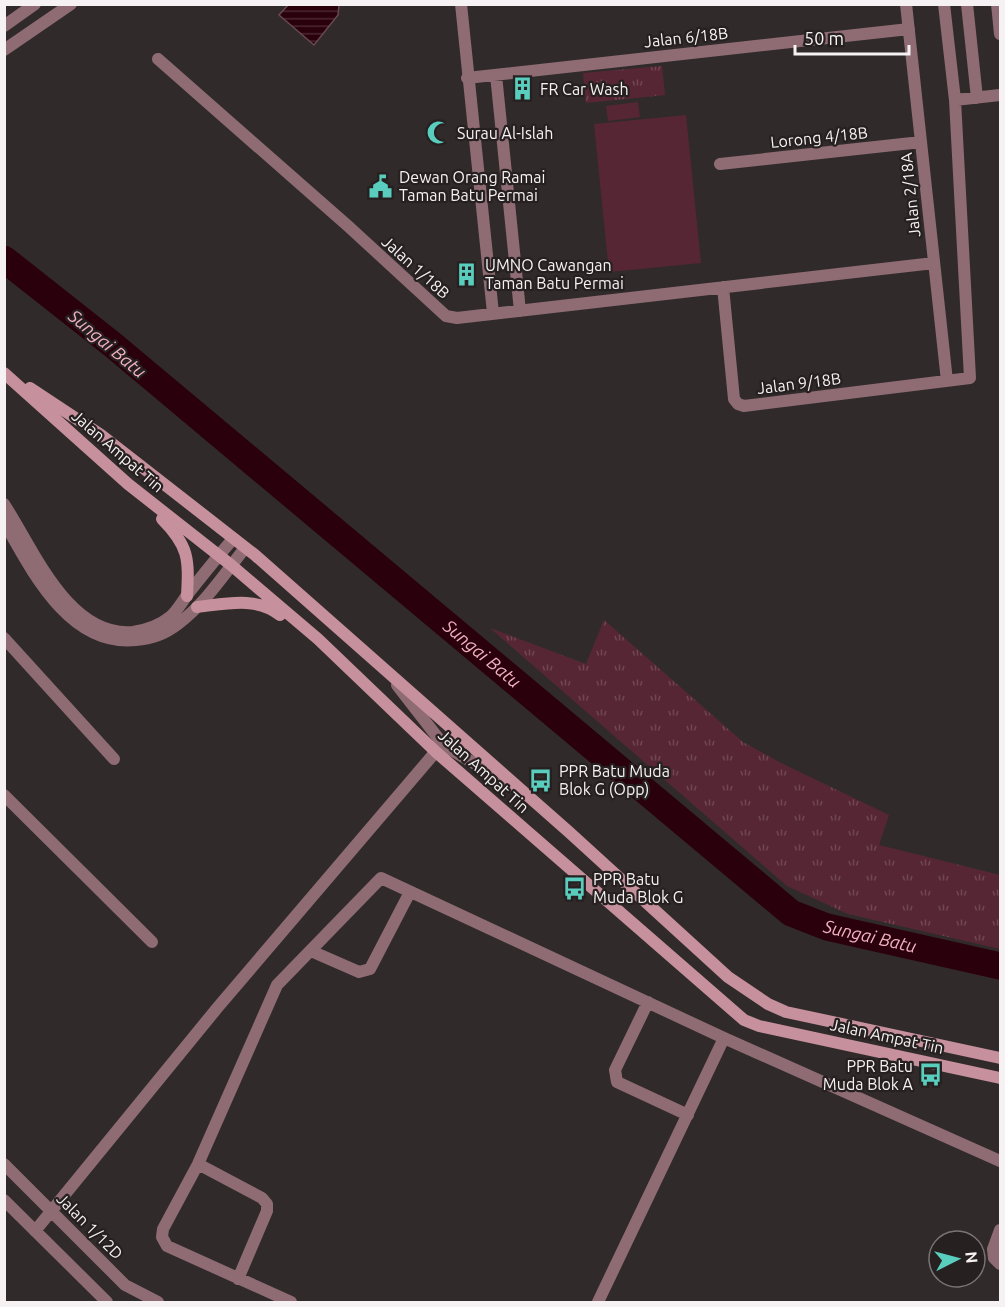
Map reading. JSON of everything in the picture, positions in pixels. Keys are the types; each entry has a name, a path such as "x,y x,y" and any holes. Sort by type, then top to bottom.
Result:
{"street":[{"path":"4,26 35,4"},
{"path":"4,50 71,4"},
{"path":"460,4 493,313"},
{"name":"Jalan 2/18A","path":"906,4 947,381"},
{"path":"944,4 955,100 971,374 967,379 947,381"},
{"path":"967,4 977,98"},
{"path":"997,4 1000,34"},
{"name":"Jalan 6/18B","path":"467,78 909,29"},
{"name":"Jalan 1/18B","path":"158,59 446,316 457,318 934,263"},
{"path":"496,75 520,311"},
{"path":"955,100 1000,95"},
{"name":"Lorong 4/18B","path":"720,164 921,142"},
{"name":"Jalan 9/18B","path":"723,287 734,399 738,404 744,406 947,381"},
{"name":"Jalan Ampat Tin","path":"4,372 128,484 231,565 336,657 436,752 744,1020 759,1026 1000,1078"},
{"name":"Jalan Ampat Tin","path":"4,372 101,435 245,548 520,789 728,977 768,1004 786,1012 1000,1058"},
{"path":"128,484 175,532 183,545 188,567 187,596"},
{"path":"4,504 55,588 67,602 98,625 117,632 150,629 172,615 233,539"},
{"path":"4,522 48,594 73,618 101,636 116,641 154,638 179,623 197,607 245,548"},
{"path":"197,607 244,603 269,607 336,657"},
{"path":"4,638 114,759"},
{"path":"35,1231 218,1007 436,752 440,745 435,734 389,675"},
{"path":"436,752 443,747 453,750 520,789"},
{"path":"4,795 152,942"},
{"path":"291,1302 167,1246 162,1237 163,1229 198,1164 278,985 381,878 724,1038 1000,1161"},
{"path":"310,951 359,972 370,969 410,892"},
{"path":"648,1002 614,1076 617,1082 688,1114"},
{"path":"598,1302 724,1038"},
{"name":"Jalan 1/12D","path":"4,1164 125,1285 158,1302"},
{"path":"198,1164 262,1198 267,1204 267,1211 238,1279"},
{"path":"4,1200 107,1302"},
{"path":"1000,1230 993,1249 994,1258 1000,1263"}],"green space":[{"path":"662,66 665,95 586,103 583,73"},
{"path":"638,102 640,117 608,121 606,106"},
{"path":"686,115 701,263 609,272 594,124"},
{"path":"604,620 743,742 889,815 879,845 1000,875 1000,949 848,914 787,886 490,628 586,664"}],"shaded area":[{"path":"289,4 339,5 338,15 314,45 279,15"}],"waterway":[{"name":"Sungai Batu","path":"4,259 113,345 791,913 827,927 1000,966"}],"place":[{"name":"FR Car Wash","path":"522,89"},
{"name":"Surau Al-Islah","path":"439,133"},
{"name":"Dewan Orang Ramai Taman Batu Permai","path":"381,186"},
{"name":"UMNO Cawangan Taman Batu Permai","path":"467,274"},
{"name":"PPR Batu Muda Blok G (Opp)","path":"541,780"},
{"name":"PPR Batu Muda Blok G","path":"575,888"},
{"name":"PPR Batu Muda Blok A","path":"931,1075"}]}
